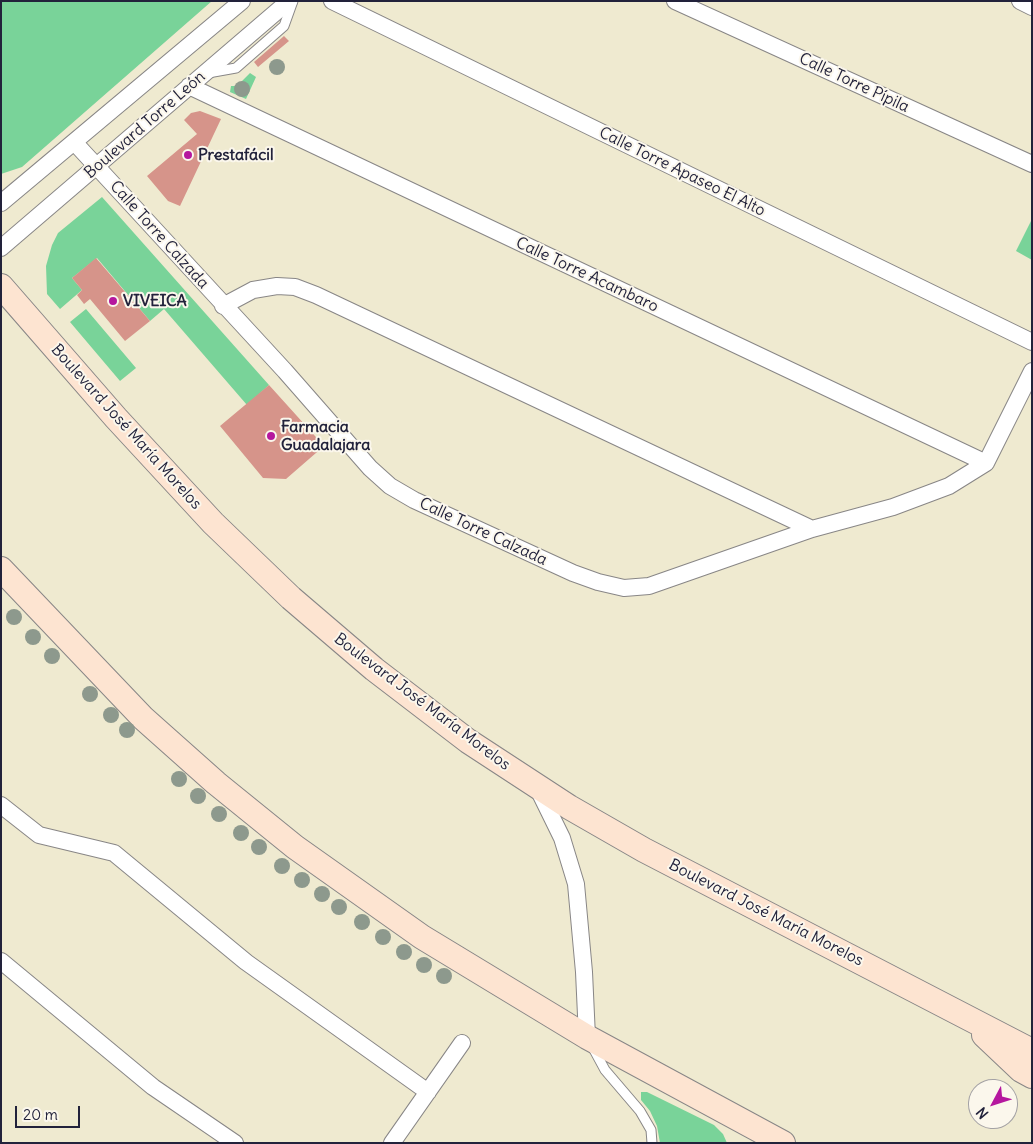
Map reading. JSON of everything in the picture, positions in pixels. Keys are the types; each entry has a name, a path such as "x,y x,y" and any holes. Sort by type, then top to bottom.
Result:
{"main road":[{"name":"Boulevard José María Morelos","path":"1,286 172,478 213,522 291,598 389,681 468,741 537,787 636,845 757,910 960,1012 1032,1051"},
{"path":"2,570 142,718 216,783 295,847 422,937 753,1136 783,1143"},
{"name":"Boulevard José María Morelos","path":"960,1012 1021,1070 1032,1076"}],"street":[{"name":"Boulevard Torre León","path":"1,203 75,143 242,1"},
{"name":"Boulevard Torre León","path":"1,248 291,1"},
{"name":"Calle Torre Apaseo El Alto","path":"332,1 1032,342"},
{"name":"Calle Torre Pípila","path":"676,1 1032,164"},
{"path":"1020,1 1032,7"},
{"name":"Calle Torre Acambaro","path":"189,86 986,463"},
{"name":"Calle Torre Calzada","path":"75,143 223,306 284,370 370,468 390,486 414,500 573,573 598,582 624,588 649,586 812,529 921,498 949,486 986,463"},
{"path":"223,306 253,290 277,286 295,287 316,295 812,529"},
{"path":"986,463 1032,371"},
{"path":"537,787 562,838 576,884 584,972 587,1037"},
{"path":"1,805 39,835 114,853 246,962 428,1092"},
{"path":"1,961 153,1087 235,1143"},
{"path":"392,1143 462,1043"}],"lane":[{"path":"587,1037 605,1070 640,1111 651,1130 652,1143"}],"green space":[{"path":"1,1 212,1 22,167 1,174"},
{"path":"250,73 256,77 246,99 230,92 231,86 237,86"},
{"path":"102,197 269,385 247,405 164,309 150,321 97,258 72,278 82,290 60,309 47,294 46,266 52,245 58,233"},
{"path":"1032,219 1032,260 1016,251"},
{"path":"86,309 136,368 120,381 70,322"},
{"path":"641,1092 647,1092 714,1125 723,1134 727,1143 660,1143 657,1126 650,1111 641,1100"}],"building":[{"path":"284,36 289,41 258,67 254,62"},
{"name":"Prestafácil","path":"200,111 221,119 180,206 168,201 147,176 197,134 184,120 191,113"},
{"name":"VIVEICA","path":"96,258 150,321 125,341 90,299 84,304 77,295 82,290 72,278"},
{"name":"Farmacia Guadalajara","path":"269,385 324,446 286,479 263,478 220,426"}],"place":[{"name":"Prestafácil","path":"188,155"},
{"name":"VIVEICA","path":"113,301"},
{"name":"Farmacia Guadalajara","path":"271,436"}]}
